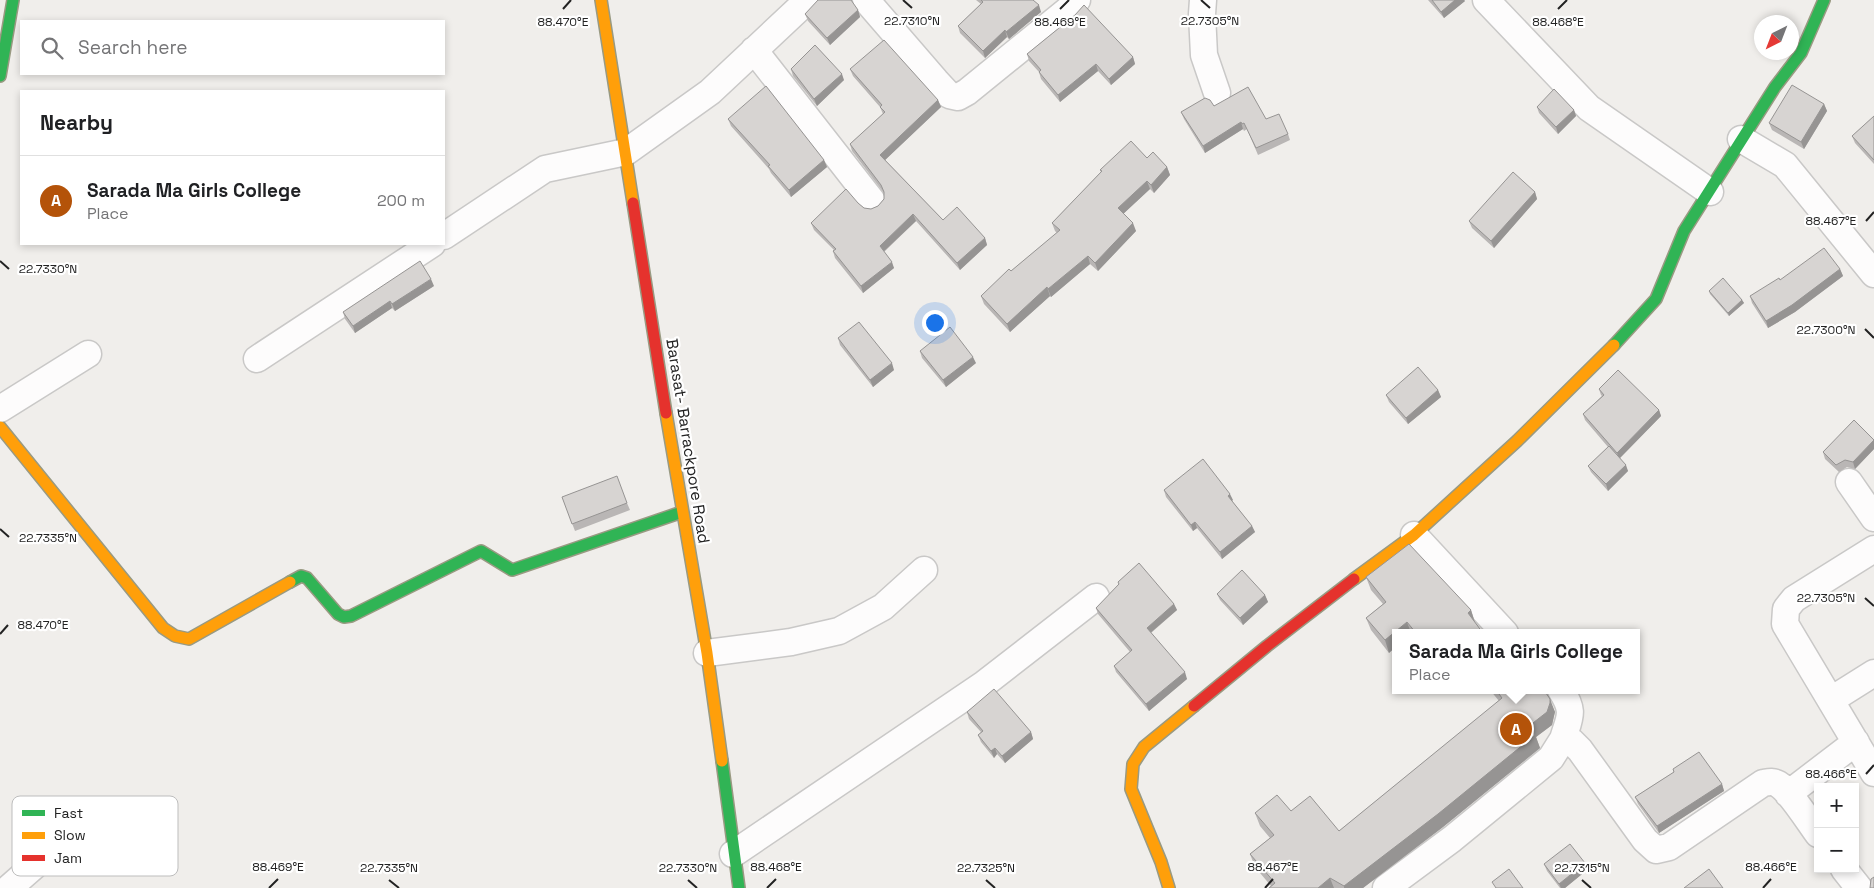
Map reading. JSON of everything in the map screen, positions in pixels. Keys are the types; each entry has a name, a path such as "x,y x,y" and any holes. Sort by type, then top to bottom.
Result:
{"street":[{"path":"0,76 13,0"},
{"name":"Barasat- Barrackpore Road","path":"601,0 682,512 707,653 738,888"},
{"path":"445,235 545,169 626,152 710,92 808,0"},
{"path":"866,0 949,95 958,97 1068,10 1077,0"},
{"path":"1203,0 1204,55 1217,93"},
{"path":"1486,0 1589,108 1710,192"},
{"path":"1169,888 1161,862 1131,789 1134,764 1144,747 1267,646 1414,535 1518,441 1615,344 1656,299 1684,231 1775,87 1802,53 1824,0"},
{"path":"754,50 872,201"},
{"path":"1741,139 1785,165 1874,274"},
{"path":"257,359 430,245"},
{"path":"0,409 88,354"},
{"path":"0,427 164,628 172,635 181,639 190,639 300,576 307,578 338,614 344,617 351,616 481,551 512,570 682,512"},
{"path":"1849,482 1874,518"},
{"path":"1414,535 1501,629"},
{"path":"1874,549 1794,599 1786,609 1785,624 1874,773"},
{"path":"707,653 792,642 839,632 884,607 924,570"},
{"path":"733,854 984,684 1096,597"},
{"path":"1831,700 1874,673"},
{"path":"1386,888 1452,839 1551,758 1563,739 1570,717 1570,704 1564,694"},
{"path":"1563,739 1571,742 1580,750 1640,833 1656,850 1669,847 1763,783 1779,784 1814,829"},
{"path":"1788,794 1856,742"},
{"path":"1847,873 1859,888"},
{"path":"9,888 23,876"}],"building":[{"path":"818,0 851,0 858,10 827,38 805,14"},
{"path":"981,0 1033,0 1039,5 1006,32 1005,30 983,51 958,26 983,2"},
{"path":"1432,0 1455,0 1441,12"},
{"path":"1084,5 1133,57 1109,79 1096,64 1058,95 1039,72 1041,70 1027,54 1075,15"},
{"path":"884,40 938,100 880,155 943,220 957,207 985,238 957,263 913,214 880,246 892,262 861,286 833,251 836,249 811,223 846,189 864,208 871,209 878,206 884,199 881,185 850,144 885,112 880,107 882,105 850,69"},
{"path":"815,45 842,74 814,99 791,69"},
{"path":"1792,85 1824,104 1801,142 1769,123"},
{"path":"766,86 824,160 789,190 768,166 770,165 728,119"},
{"path":"1248,87 1266,119 1279,114 1288,134 1256,148 1244,123 1242,124 1241,122 1203,146 1181,112 1205,98 1210,100 1214,106"},
{"path":"1554,89 1574,110 1556,127 1537,107"},
{"path":"1874,116 1874,160 1852,136"},
{"path":"1131,141 1147,158 1153,152 1167,167 1151,185 1147,181 1118,208 1133,223 1095,263 1088,256 1048,289 1047,287 1007,324 981,296 1009,269 1011,271 1060,230 1052,223 1102,171 1100,170"},
{"path":"1513,172 1535,192 1491,241 1469,221"},
{"path":"1824,248 1840,269 1792,305 1766,321 1750,296 1779,278 1780,280"},
{"path":"420,261 431,279 392,304 390,301 353,326 343,312"},
{"path":"1723,278 1742,300 1728,313 1709,291"},
{"path":"859,322 892,363 870,380 838,338"},
{"path":"950,327 973,357 943,380 920,351"},
{"path":"1418,367 1438,390 1406,418 1386,395"},
{"path":"1618,370 1659,410 1617,453 1583,414 1604,395 1599,389"},
{"path":"1854,420 1874,440 1853,462 1845,460 1836,465 1823,452"},
{"path":"1609,446 1626,465 1606,484 1588,466"},
{"path":"1203,459 1230,494 1228,496 1252,526 1220,552 1195,522 1191,525 1164,490"},
{"path":"617,476 627,503 572,524 562,497"},
{"path":"1409,544 1471,610 1468,613 1480,629 1413,629 1407,622 1398,629 1392,629 1392,634 1385,640 1366,618 1386,602 1366,577"},
{"path":"1139,563 1174,604 1147,628 1185,672 1146,704 1114,666 1132,650 1096,608 1119,584 1118,582"},
{"path":"1242,570 1265,595 1240,618 1217,594"},
{"path":"994,689 1031,732 1002,756 995,748 991,751 978,735 983,731 967,712"},
{"path":"1499,694 1547,694 1550,699 1547,712 1529,726 1535,735 1438,814 1344,886 1330,878 1318,888 1269,888 1275,883 1250,854 1274,835 1255,813 1277,795 1291,811 1310,796 1339,831 1502,698"},
{"path":"1699,752 1722,784 1657,826 1635,797 1674,772 1673,769"},
{"path":"1570,844 1585,863 1559,884 1544,864"},
{"path":"1509,869 1523,888 1496,888 1492,882"},
{"path":"1709,869 1723,888 1684,888"},
{"path":"1874,877 1874,888 1870,888 1871,879"}],"traffic: fast":[{"path":"0,76 13,0"},
{"path":"1614,345 1656,299 1684,231 1775,87 1801,53 1824,0"},
{"path":"290,582 301,576 307,578 338,614 344,617 351,616 481,551 512,570 682,512"},
{"path":"722,761 739,888"}],"traffic: slow":[{"path":"601,0 633,203"},
{"path":"1354,579 1414,535 1517,441 1614,345"},
{"path":"666,413 707,653 722,761"},
{"path":"0,427 163,628 175,636 189,639 290,582"},
{"path":"1169,888 1161,862 1131,789 1133,764 1144,747 1194,706"}],"traffic: jam":[{"path":"633,203 666,413"},
{"path":"1194,706 1267,646 1354,579"}],"place":[{"name":"Sarada Ma Girls College","path":"1516,729"}]}
